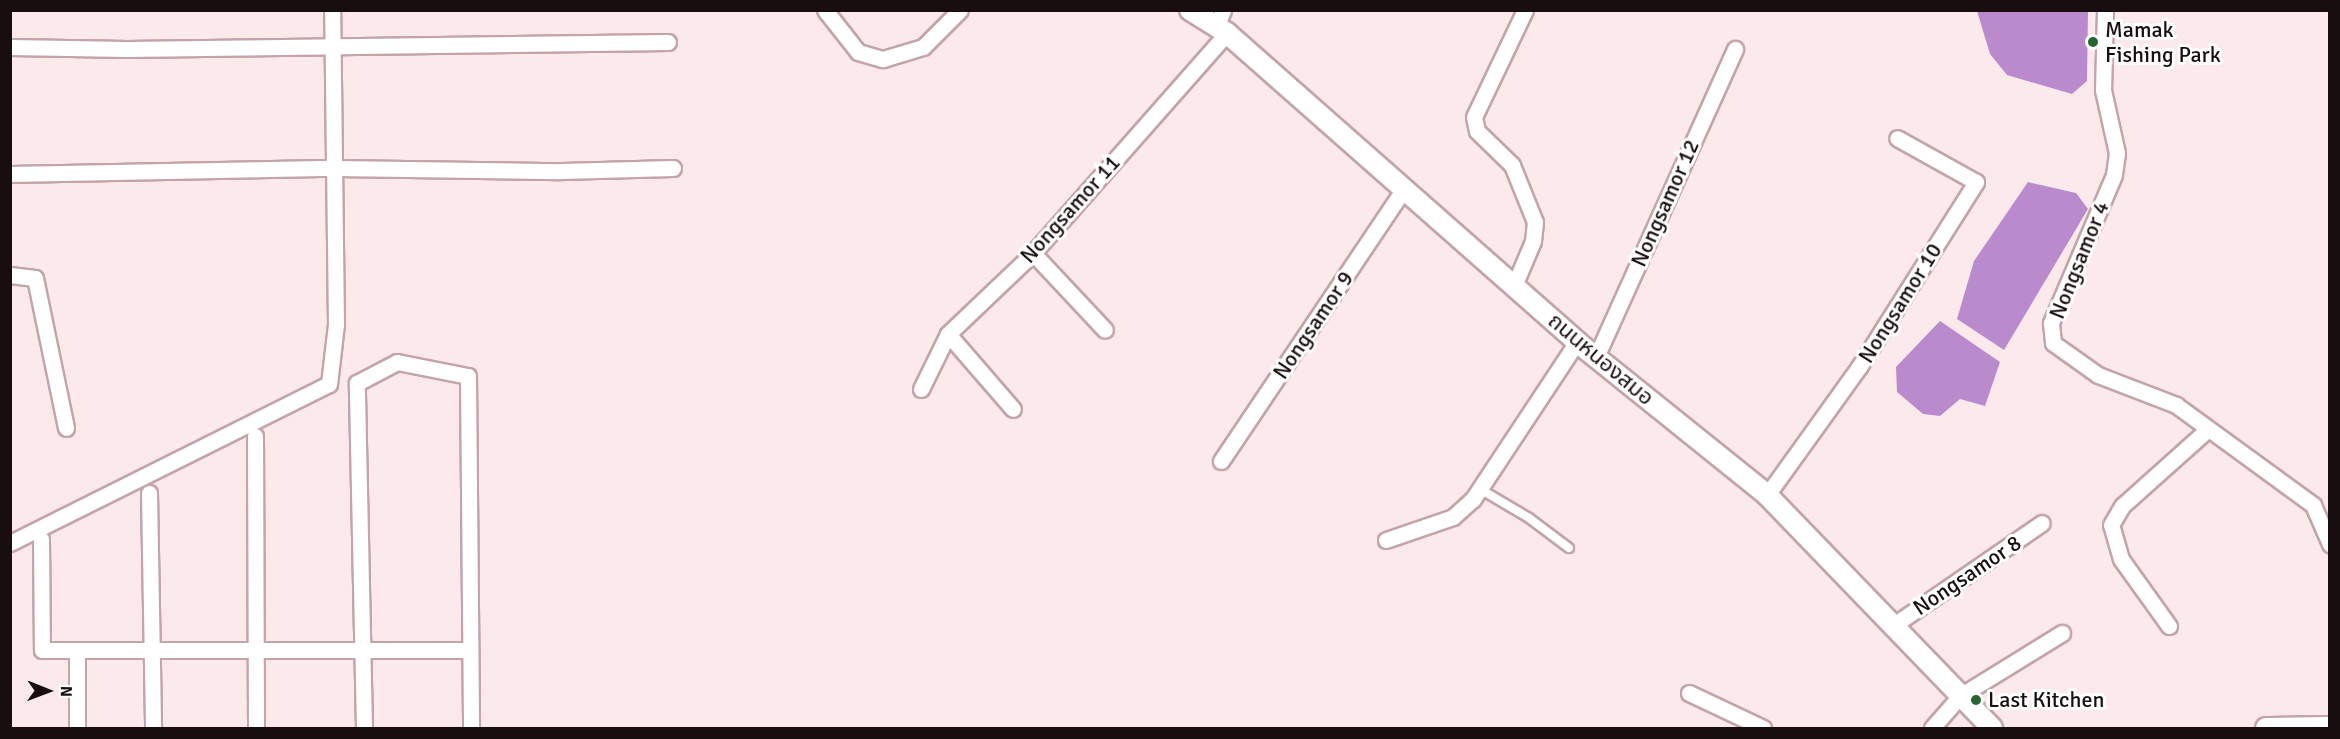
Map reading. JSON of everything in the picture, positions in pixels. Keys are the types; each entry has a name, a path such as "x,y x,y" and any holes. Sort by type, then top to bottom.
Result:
{"street":[{"path":"10,543 329,384 336,324 332,10"},
{"path":"825,10 858,52 883,59 923,47 960,10"},
{"name":"ถนนหนองสมอ","path":"1190,10 1222,23 1404,189 1577,342 1767,495 1891,627 1992,729"},
{"path":"1514,286 1533,241 1535,222 1512,165 1477,131 1474,117 1525,10"},
{"name":"Nongsamor 4","path":"2105,10 2103,90 2117,153 2114,175 2051,322 2053,343 2098,375 2176,405 2206,431 2313,505 2330,544"},
{"name":"Nongsamor 11","path":"921,388 948,334 1033,254 1222,23"},
{"path":"10,47 668,42"},
{"name":"Nongsamor 12","path":"1596,357 1735,49"},
{"name":"Nongsamor 10","path":"1767,495 1859,367 1976,182 1897,138"},
{"path":"10,174 335,168 561,171 673,168"},
{"name":"Nongsamor 9","path":"1221,461 1404,189"},
{"path":"1033,254 1105,330"},
{"path":"10,275 35,278 66,428"},
{"path":"948,334 1013,409"},
{"path":"1386,540 1452,517 1480,489 1577,342"},
{"path":"364,729 357,383 397,362 468,376 471,729"},
{"path":"2169,626 2121,559 2111,525 2122,506 2206,431"},
{"path":"255,436 256,729"},
{"path":"149,493 153,729"},
{"name":"Nongsamor 8","path":"1891,627 2042,523"},
{"path":"41,539 42,650 470,650"},
{"path":"1932,729 1960,696 2062,633"},
{"path":"77,650 77,729"},
{"path":"1689,693 1735,723 1763,729"},
{"path":"2266,729 2330,727"}],"lane":[{"path":"1480,489 1529,518 1569,548"}],"shaded area":[{"path":"1977,11 2088,11 2087,81 2072,94 2007,75 1990,54"},
{"path":"2028,182 2076,193 2088,209 2004,350 1957,319 1974,261"},
{"path":"1940,321 2000,362 1985,406 1960,399 1940,416 1923,414 1897,392 1896,367"}],"place":[{"name":"Mamak Fishing Park","path":"2093,42"},
{"name":"Last Kitchen","path":"1976,700"}]}
